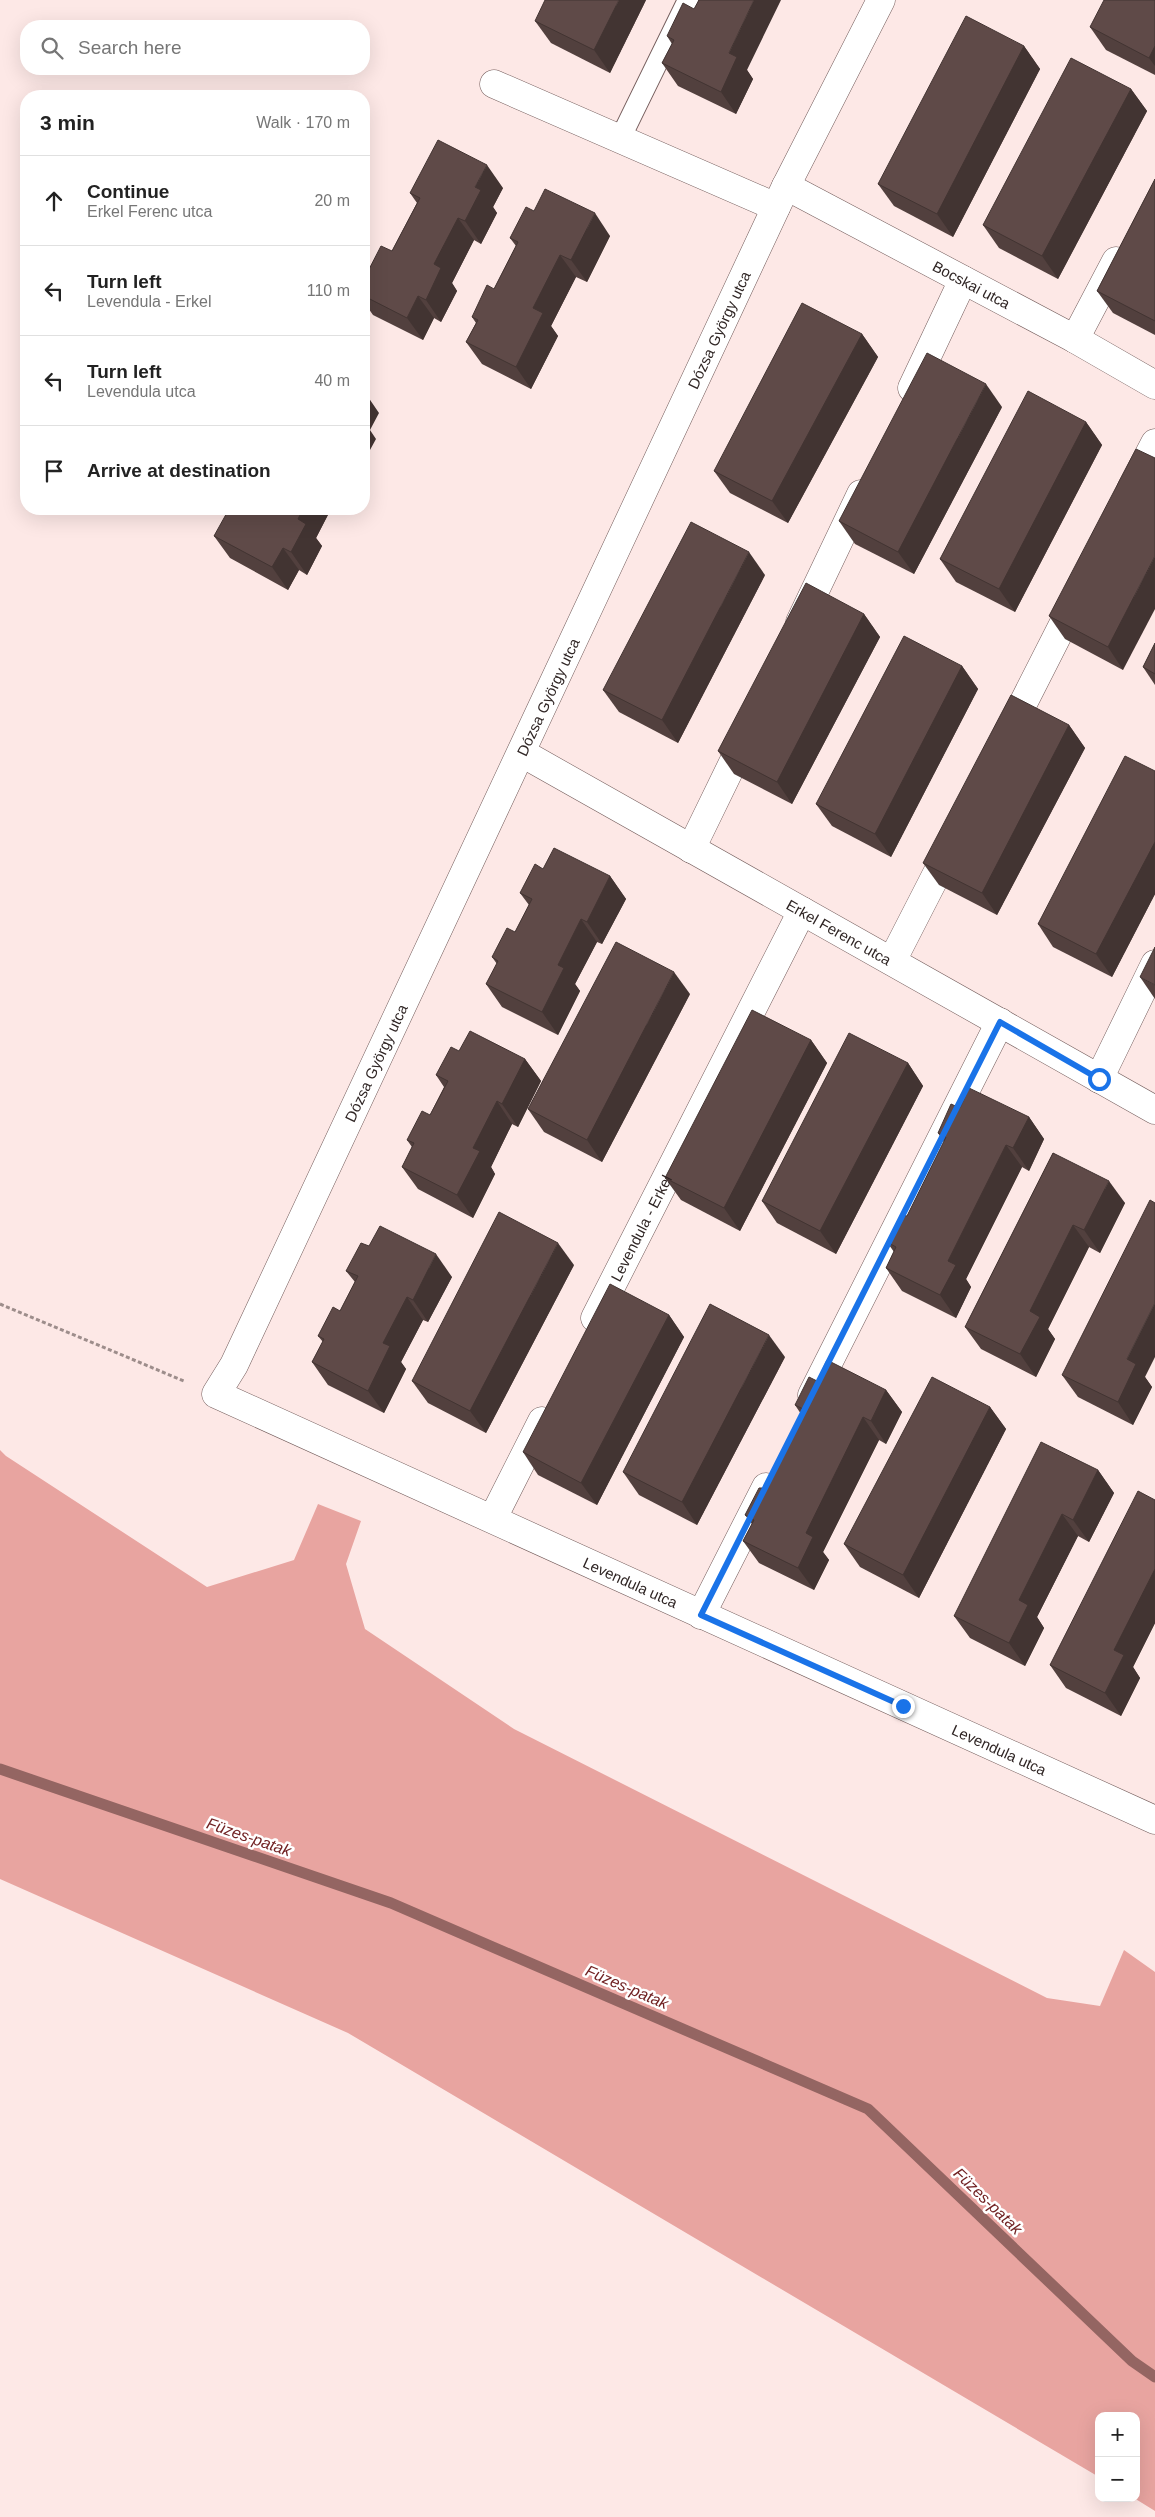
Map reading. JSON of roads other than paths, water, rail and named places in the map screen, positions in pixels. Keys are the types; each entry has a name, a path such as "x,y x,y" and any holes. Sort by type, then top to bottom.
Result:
{"street":[{"name":"Dózsa György utca","path":"216,1394 234,1365 781,197 880,0"},
{"name":"Bocskai utca","path":"494,84 620,139 781,197 963,280 1075,339 1155,385"},
{"path":"1075,339 1128,238"},
{"path":"900,413 963,280"},
{"path":"1121,510 1155,443"},
{"path":"789,645 870,476"},
{"path":"997,755 1086,580"},
{"path":"691,849 755,716"},
{"name":"Erkel Ferenc utca","path":"522,753 1155,1110"},
{"path":"892,961 961,826"},
{"name":"Levendula - Erkel","path":"585,1338 802,911"},
{"path":"1099,1079 1155,964"},
{"path":"799,1421 1000,1022"},
{"name":"Levendula utca","path":"216,1394 493,1518 701,1615 1155,1820"},
{"path":"493,1518 553,1400"},
{"path":"701,1615 776,1465"}],"lane":[{"path":"620,139 688,0"}],"waterway":[{"name":"Füzes-patak","path":"0,1769 391,1903 868,2109 1132,2361 1155,2377"}]}
